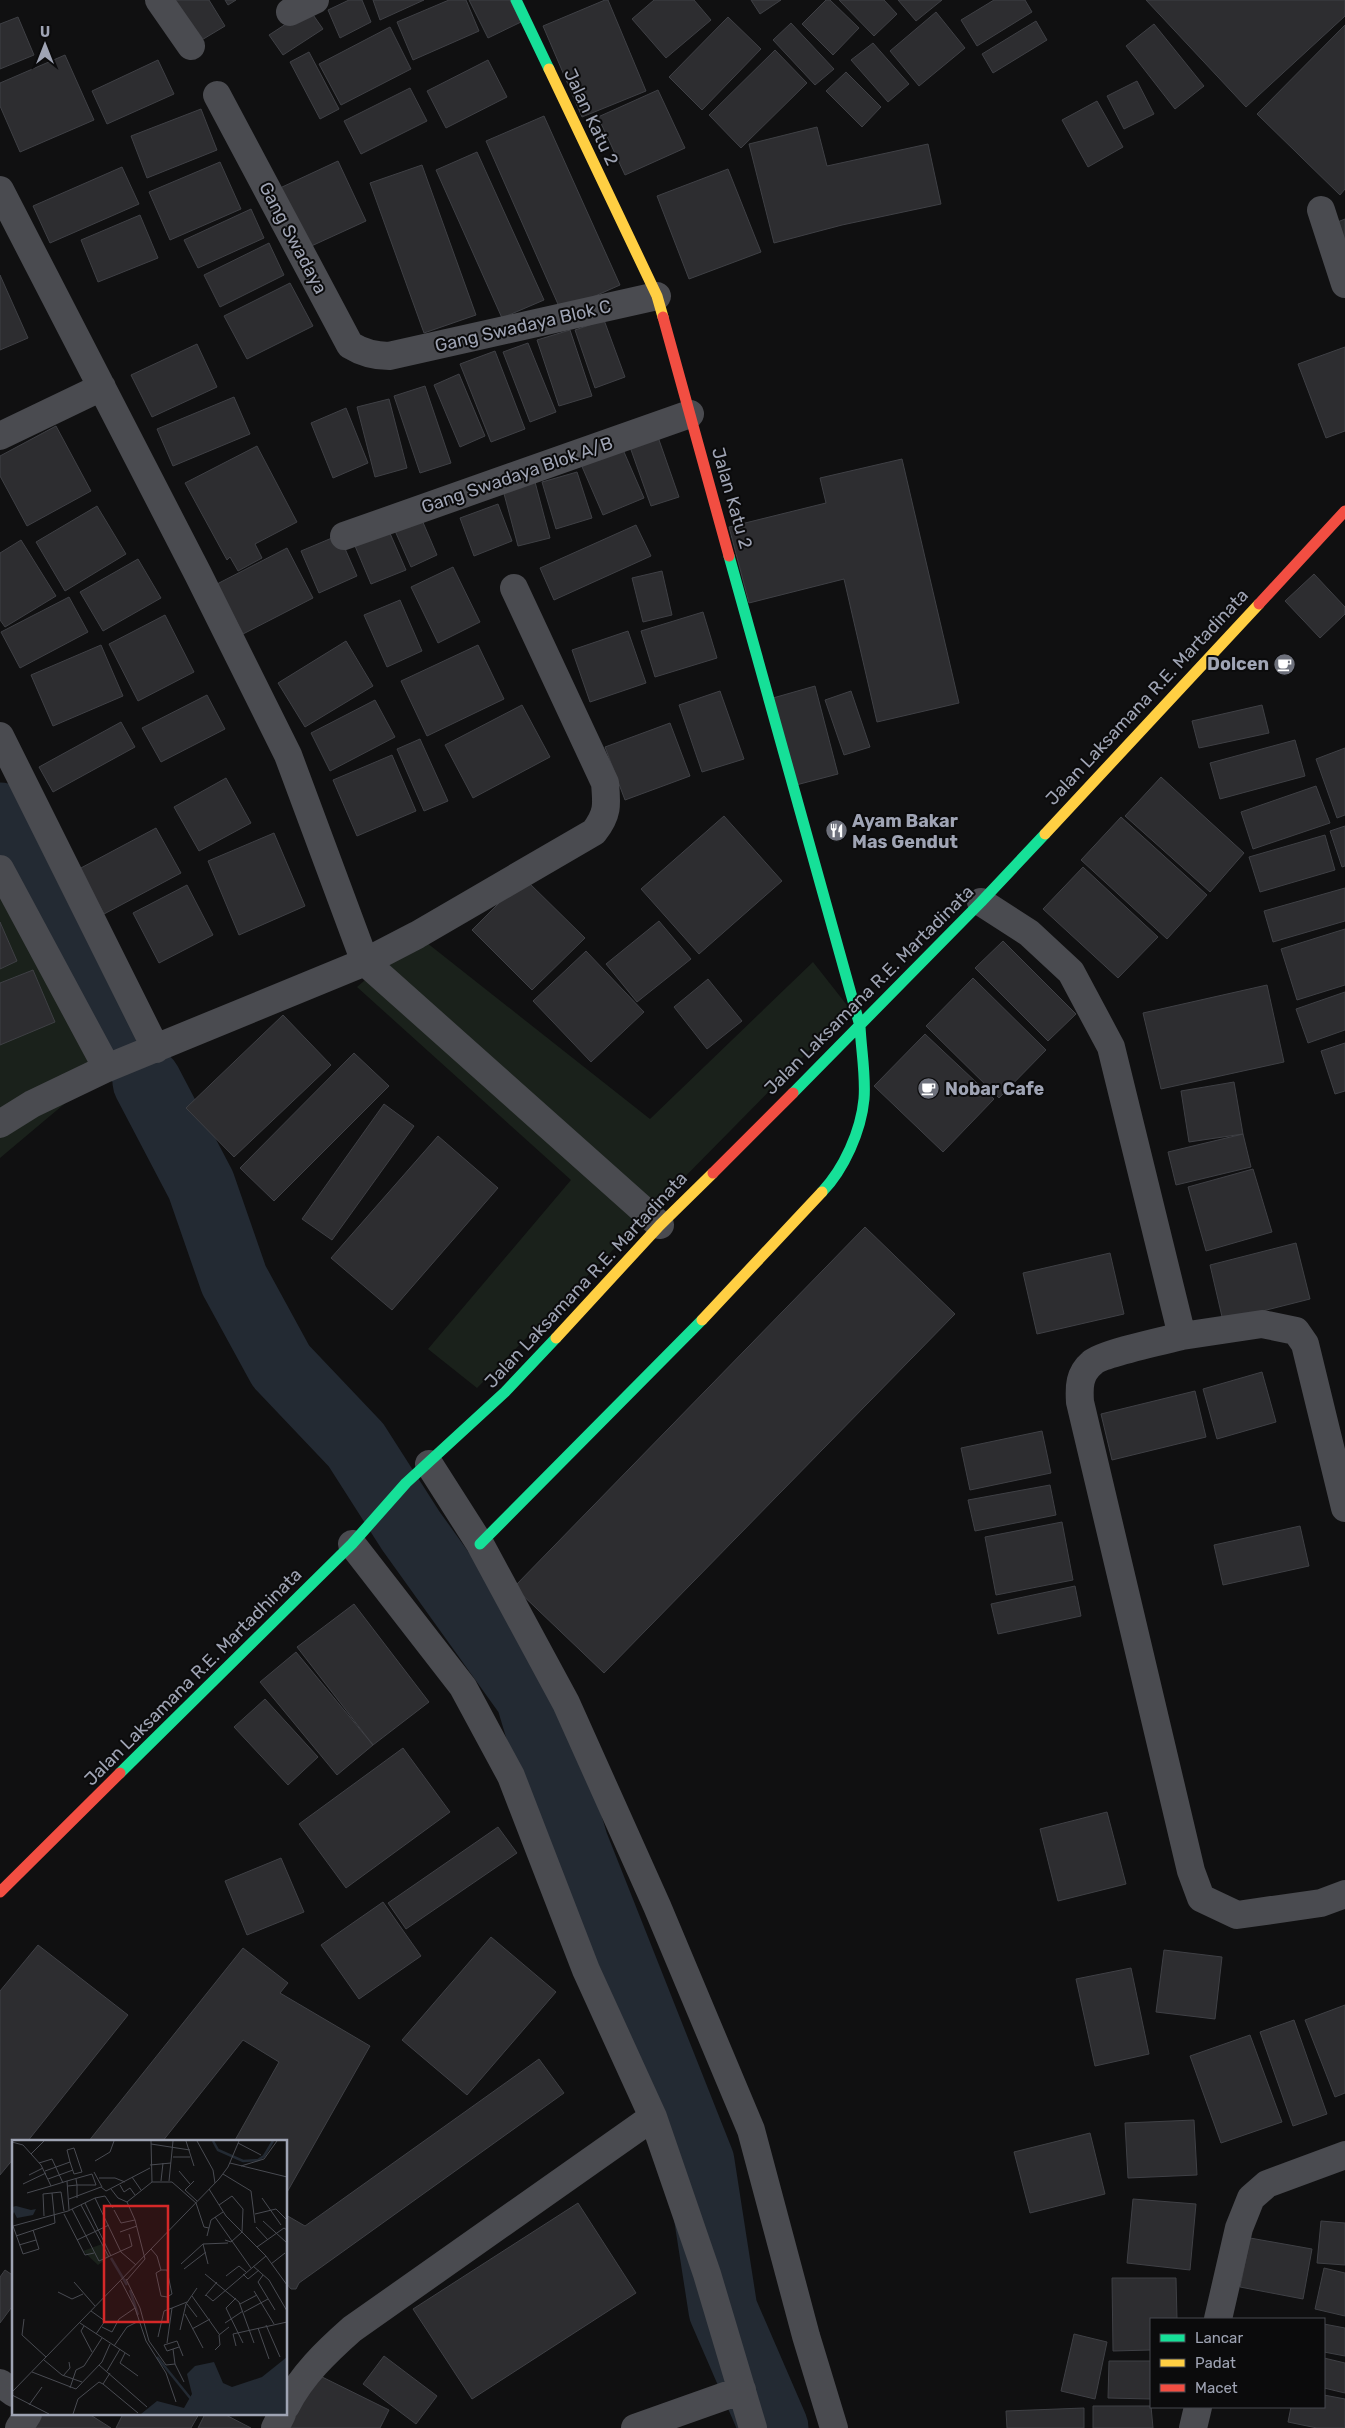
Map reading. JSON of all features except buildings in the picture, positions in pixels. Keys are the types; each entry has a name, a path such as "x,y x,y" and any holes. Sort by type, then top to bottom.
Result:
{"main road":[{"name":"Jalan Katu 2","path":"480,1544 689,1334 830,1183 853,1142 864,1099 860,1026 656,296 516,0"},
{"name":"Jalan Laksamana R.E. Martadinata","path":"406,1483 429,1464 505,1392 660,1225 860,1026 981,902 1345,511"},
{"name":"Jalan Laksamana R.E. Martadhinata","path":"0,1892 352,1544 406,1483"}],"street":[{"path":"159,0 191,46"},
{"path":"290,12 315,0"},
{"name":"Gang Swadaya","path":"216,95 350,346 374,356 389,356"},
{"path":"0,190 288,755 365,962 660,1225"},
{"path":"1321,210 1345,284"},
{"name":"Gang Swadaya Blok C","path":"389,356 656,296"},
{"path":"0,436 102,387"},
{"name":"Gang Swadaya Blok A/B","path":"344,536 690,414"},
{"path":"0,1124 32,1104 107,1068 365,962 417,935 594,832 604,818 607,802 605,783 514,588"},
{"path":"0,736 156,1049"},
{"path":"0,869 107,1068"},
{"path":"981,902 1029,933 1071,972 1111,1048 1182,1336"},
{"path":"1345,1508 1305,1344 1296,1331 1262,1324 1182,1336 1093,1361 1082,1374 1079,1387 1080,1402 1191,1871 1201,1898 1237,1915 1321,1903 1345,1894"},
{"path":"429,1464 480,1544 566,1702 656,1906 751,2130 806,2336 834,2428"},
{"path":"352,1544 463,1687 510,1776 586,1970 653,2117 707,2274 753,2428"},
{"path":"288,2402 294,2391 321,2356 352,2329 653,2117"},
{"path":"1218,2318 1239,2228 1251,2198 1267,2184 1345,2155"},
{"path":"0,2383 12,2392"},
{"path":"635,2428 742,2390"},
{"path":"1193,2428 1198,2408"},
{"path":"19,2428 27,2416"},
{"path":"275,2428 281,2416"}],"shaded area":[{"path":"0,869 107,1068 0,1158"},
{"path":"417,935 650,1119 813,962 850,1009 477,1388 428,1349 571,1180 357,987"}],"waterway":[{"path":"0,817 131,1053"},
{"path":"147,1082 201,1185 234,1280 281,1366 356,1445 411,1531 530,1697 574,1844 700,2162 723,2310 774,2428"}],"traffic: fast":[{"path":"516,0 549,69"},
{"path":"729,556 860,1026 864,1081 862,1111 850,1149 830,1183 822,1192"},
{"path":"793,1093 981,902 1045,834"},
{"path":"480,1544 702,1320"},
{"path":"120,1773 352,1544 406,1483 505,1392 556,1338"}],"traffic: slow":[{"path":"549,69 657,296 663,317"},
{"path":"1045,834 1259,604"},
{"path":"556,1338 660,1225 713,1173"},
{"path":"702,1320 822,1192"}],"traffic: jam":[{"path":"663,317 729,556"},
{"path":"1259,604 1345,511"},
{"path":"713,1173 793,1093"},
{"path":"0,1892 120,1773"}],"place":[{"name":"Dolcen","path":"1285,664"},
{"name":"Ayam Bakar Mas Gendut","path":"836,831"},
{"name":"Nobar Cafe","path":"929,1089"}]}
